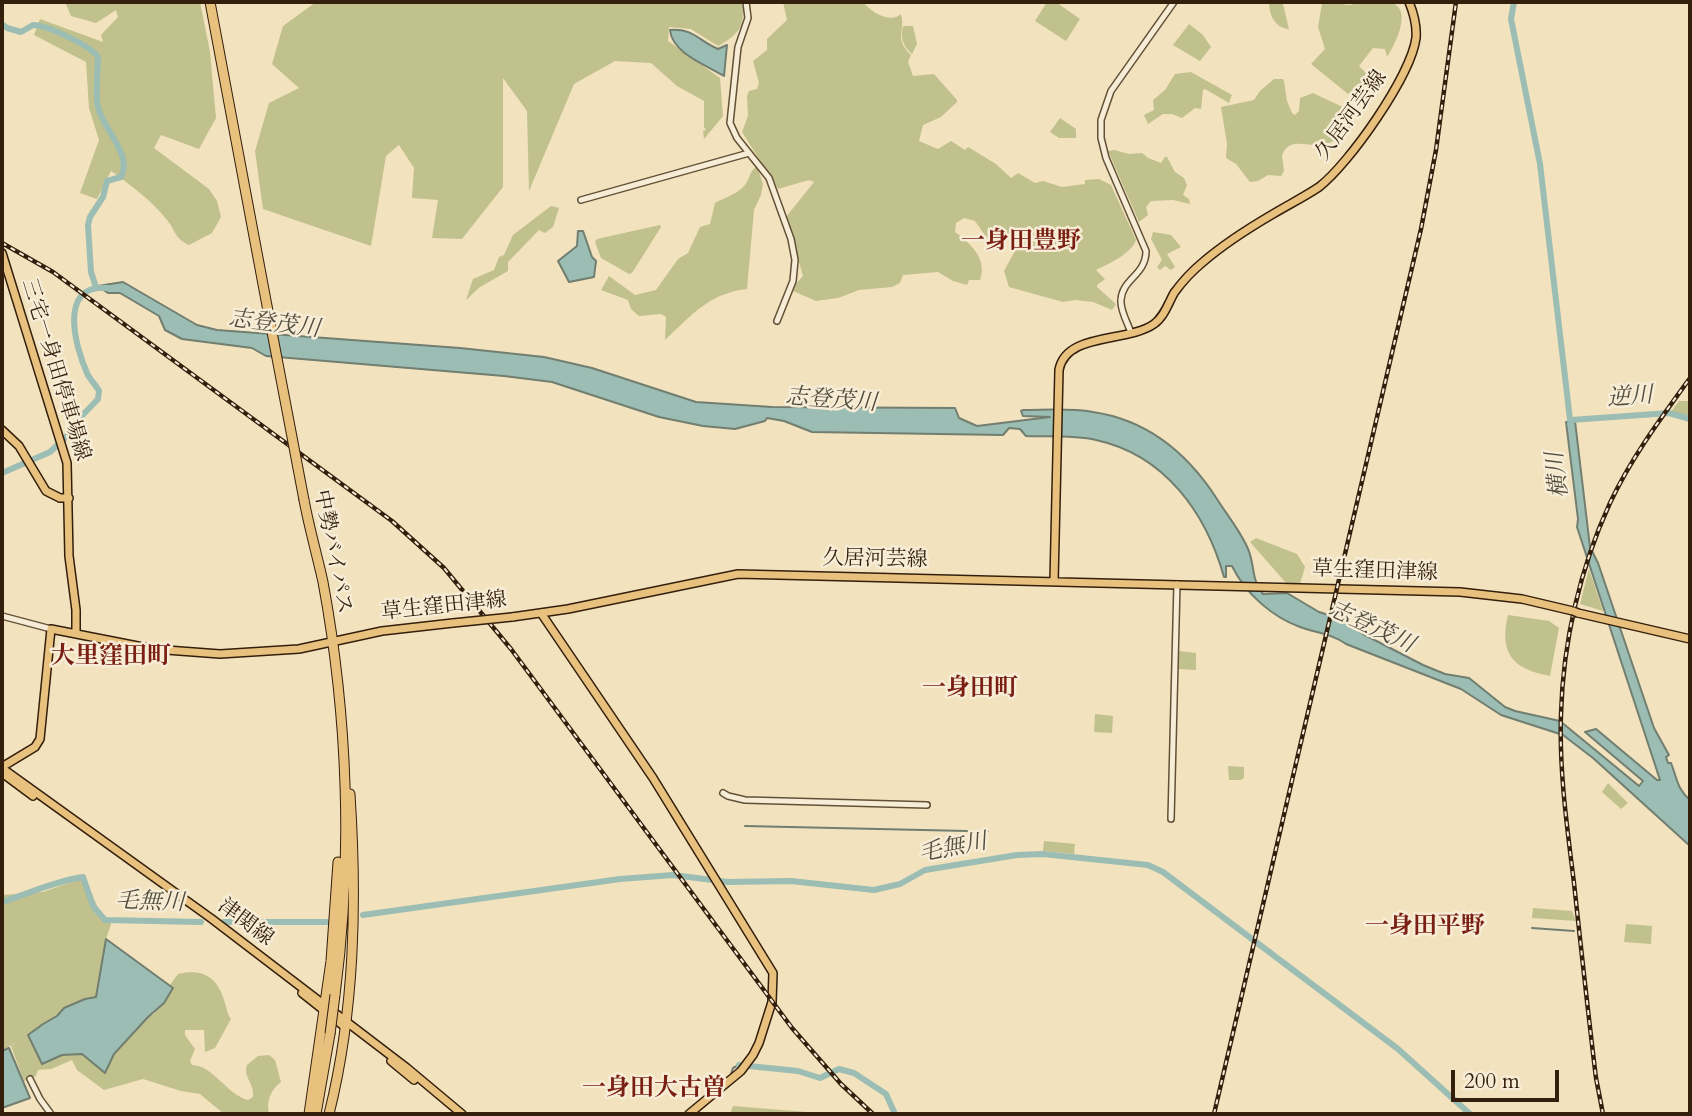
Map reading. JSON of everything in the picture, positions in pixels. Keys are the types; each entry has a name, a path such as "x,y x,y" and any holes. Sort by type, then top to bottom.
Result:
{"highway":[{"name":"中勢バイパス","path":"210,2 304,499 323,581 337,678 343,744 344,860 339,966 316,1114"},
{"path":"309,1114 325,1008 338,880 340,824 337,678"},
{"path":"329,1114 345,1024 352,953 353,851 344,727 337,678"}],"main road":[{"name":"久居河芸線","path":"541,613 738,574 1054,581 1059,370 1065,354 1080,345 1147,328 1158,320 1175,292 1205,261 1270,215 1320,186 1342,164 1394,92 1406,68 1415,42 1416,29 1409,2"},
{"name":"三宅一身田停車場線","path":"2,256 64,452 68,475 69,556 76,610 76,634"},
{"path":"2,430 19,446 46,491 60,498 69,498"},
{"name":"草生窪田津線","path":"1054,581 1490,594 1690,639"},
{"path":"541,613 653,778 771,968 774,977 772,1002 760,1043 748,1063 689,1114"},
{"name":"草生窪田津線","path":"51,629 153,649 203,654 287,651 407,627 541,613"},
{"path":"2,767 35,747 40,739 51,629"},
{"name":"津関線","path":"2,767 212,919 455,1114"},
{"name":"津関線","path":"2,774 325,1008"},
{"name":"津関線","path":"345,1024 407,1068 462,1114"}],"street":[{"path":"746,2 748,22 738,47 730,114 734,134 769,178 793,249 793,281 777,321"},
{"path":"1132,333 1122,309 1122,295 1143,266 1146,248 1106,158 1101,138 1101,120 1111,91 1174,2"},
{"path":"580,200 750,153"},
{"path":"1171,819 1177,584"},
{"path":"2,616 51,629"},
{"path":"723,793 756,800 927,805"},
{"path":"30,1079 41,1102 51,1114"}],"green space":[{"path":"1385,1 1396,5 1402,18 1387,57 1385,49 1373,48 1359,66 1369,76 1348,94 1311,64 1325,49 1318,27 1322,4 1329,2 1350,5"},
{"path":"65,2 200,2 210,52 216,118 199,149 161,135 154,148 209,189 217,201 221,217 212,233 189,245 184,242 155,206 111,171 97,199 80,193 99,140 89,108 86,62 34,35 40,19 103,42 101,35 118,17 116,10 96,23 71,16"},
{"path":"316,2 742,2 743,17 735,34 718,46 691,29 669,27 668,41 720,78 723,116 704,139 704,101 677,86 651,63 615,61 574,84 529,191 527,111 503,78 503,187 462,239 432,238 438,200 412,198 414,168 399,145 386,156 371,246 263,209 255,151 269,103 299,88 272,64 283,26"},
{"path":"783,2 863,2 871,10 886,17 897,17 901,14 901,39 911,55 908,62 913,76 934,74 957,100 941,117 923,125 919,141 938,149 951,141 965,150 968,147 996,164 1011,178 1018,173 1035,183 1043,181 1062,187 1099,179 1111,185 1136,240 1125,254 1096,270 1105,279 1097,287 1116,304 1112,310 1093,302 1063,302 1009,287 1004,271 1016,249 1011,239 1004,234 996,243 991,244 975,221 964,218 956,223 955,232 972,246 980,258 980,280 969,280 967,285 938,272 903,275 900,283 892,287 859,290 838,298 816,301 793,291 803,276 786,217 814,182 809,180 778,189 742,132 748,116 747,96 749,91 757,89 759,83 753,61 767,50 767,39 787,20"},
{"path":"1047,2 1056,2 1080,19 1066,41 1035,21"},
{"path":"1269,2 1283,4 1289,29 1274,20"},
{"path":"1189,24 1203,35 1211,47 1200,61 1173,45"},
{"path":"903,26 913,26 917,44 912,54 903,42"},
{"path":"1191,72 1232,95 1229,103 1205,89 1201,109 1195,108 1182,118 1163,114 1148,124 1144,115 1154,110 1153,100 1165,90 1175,74"},
{"path":"1274,79 1283,79 1287,101 1295,115 1299,111 1300,98 1313,93 1351,111 1354,124 1330,143 1288,146 1282,156 1284,171 1281,176 1268,175 1250,182 1236,164 1226,158 1227,144 1221,107 1254,100"},
{"path":"1060,118 1076,129 1076,138 1059,138 1050,132"},
{"path":"1108,151 1129,154 1142,153 1161,163 1167,157 1175,172 1184,178 1187,185 1183,195 1189,199 1190,204 1173,200 1151,201 1146,207 1148,215 1139,222"},
{"path":"757,166 763,184 754,210 747,289 722,295 711,301 692,314 665,340 666,317 661,314 639,316 631,309 628,300 601,290 609,276 635,295 656,290 678,259 688,253 700,227 710,224 715,203 742,188"},
{"path":"551,206 559,208 553,227 545,233 539,230 508,262 508,271 480,287 466,300 473,279 494,270 513,235"},
{"path":"660,225 632,273 629,274 601,258 595,242 597,239"},
{"path":"1153,232 1171,235 1181,247 1167,254 1175,267 1171,270 1165,266 1160,270 1157,267 1162,260 1151,239"},
{"path":"1679,401 1690,401 1690,415 1679,416 1671,412"},
{"path":"1256,538 1297,554 1305,567 1300,584 1287,584 1250,542"},
{"path":"1589,569 1603,611 1580,604"},
{"path":"1508,615 1549,621 1559,628 1550,676 1526,669 1511,657 1505,640"},
{"path":"1179,651 1196,653 1196,670 1178,669"},
{"path":"1095,714 1113,716 1112,733 1094,732"},
{"path":"1228,766 1244,767 1244,778 1229,780"},
{"path":"1608,783 1628,803 1621,809 1602,792"},
{"path":"1044,841 1075,844 1074,854 1043,851"},
{"path":"85,877 99,911 111,924 96,997 64,1008 58,1016 43,1024 53,1060 62,1055 82,1054 105,1072 114,1054 148,1016 154,1014 173,988 170,985 178,974 195,972 214,981 231,1019 215,1048 205,1052 204,1030 185,1030 185,1035 195,1049 190,1061 192,1065 207,1070 233,1092 248,1100 253,1097 253,1092 247,1065 258,1056 269,1055 275,1060 281,1082 270,1096 269,1114 224,1114 200,1094 143,1079 104,1090 77,1070 72,1060 51,1069 38,1070 36,1076 24,1081 11,1046 20,1040 2,1051 2,895 43,892"},
{"path":"1533,908 1572,911 1576,921 1532,918"},
{"path":"1626,924 1652,926 1651,944 1624,942"},
{"path":"733,1106 807,1112 809,1114 730,1114"}],"water":[{"path":"670,30 685,31 718,49 727,45 724,76 683,52 672,38"},
{"path":"578,231 583,231 596,261 594,277 569,282 558,261 577,246"},
{"path":"123,282 197,325 217,330 544,357 592,368 696,402 772,407 955,408 959,418 977,426 1050,417 1023,416 1023,410 1076,410 1113,416 1149,431 1165,442 1180,454 1206,483 1242,536 1263,594 1287,593 1319,612 1345,620 1363,634 1423,665 1445,674 1469,678 1505,707 1560,721 1639,786 1643,781 1585,732 1596,729 1660,780 1577,527 1566,422 1575,421 1590,547 1598,563 1654,728 1669,755 1666,757 1668,763 1671,763 1680,787 1690,800 1690,846 1593,758 1563,735 1501,715 1461,689 1279,617 1252,595 1232,566 1226,566 1224,577 1206,531 1179,490 1143,459 1121,448 1087,438 1026,436 1020,429 1009,428 1003,435 812,432 784,421 767,418 765,421 735,429 703,426 659,417 552,382 266,356 252,348 182,339 165,330 159,316 120,293 108,293 98,286"},
{"path":"106,939 173,988 164,1003 114,1054 105,1073 82,1054 62,1055 42,1064 28,1035 57,1016 64,1008 96,997"},
{"path":"9,1048 30,1098 2,1108 2,1051"}],"waterway":[{"name":"横川","path":"1514,2 1511,19 1540,164 1571,428"},
{"path":"2,24 21,32 33,25 48,28 78,42 98,57 98,107 120,151 124,169 121,177 107,181 103,197 88,225 91,272 96,287"},
{"name":"志登茂川","path":"2,473 50,452 98,399 99,391 87,373 78,348 74,319 76,306 82,296 92,289 107,288"},
{"name":"逆川","path":"1571,420 1669,413 1690,419"},
{"path":"745,826 967,831"},
{"name":"毛無川","path":"363,915 620,879 673,875 728,882 791,881 874,890 900,884 925,870 1017,855 1043,854 1148,865 1163,872 1398,1049 1470,1114"},
{"name":"毛無川","path":"2,902 53,884 83,877 93,906 105,920 201,922"},
{"name":"毛無川","path":"224,922 327,922"},
{"path":"1532,928 1574,931"},
{"path":"731,1074 733,1068 739,1065"},
{"path":"739,1065 798,1071 820,1078 839,1069 854,1073 886,1094 895,1114"}],"railway":[{"path":"1214,1114 1421,229 1436,150 1456,2"},
{"path":"2,243 53,272 392,521 444,568 511,649 792,1028 841,1084 873,1114"},
{"path":"1603,1114 1596,1078 1564,798 1561,735 1565,660 1582,579 1610,503 1637,454 1690,378"}],"district":[{"name":"一身田豊野","path":"1021,242"},
{"name":"大里窪田町","path":"111,657"},
{"name":"一身田町","path":"970,689"},
{"name":"一身田平野","path":"1425,927"},
{"name":"一身田大古曽","path":"654,1089"}]}
